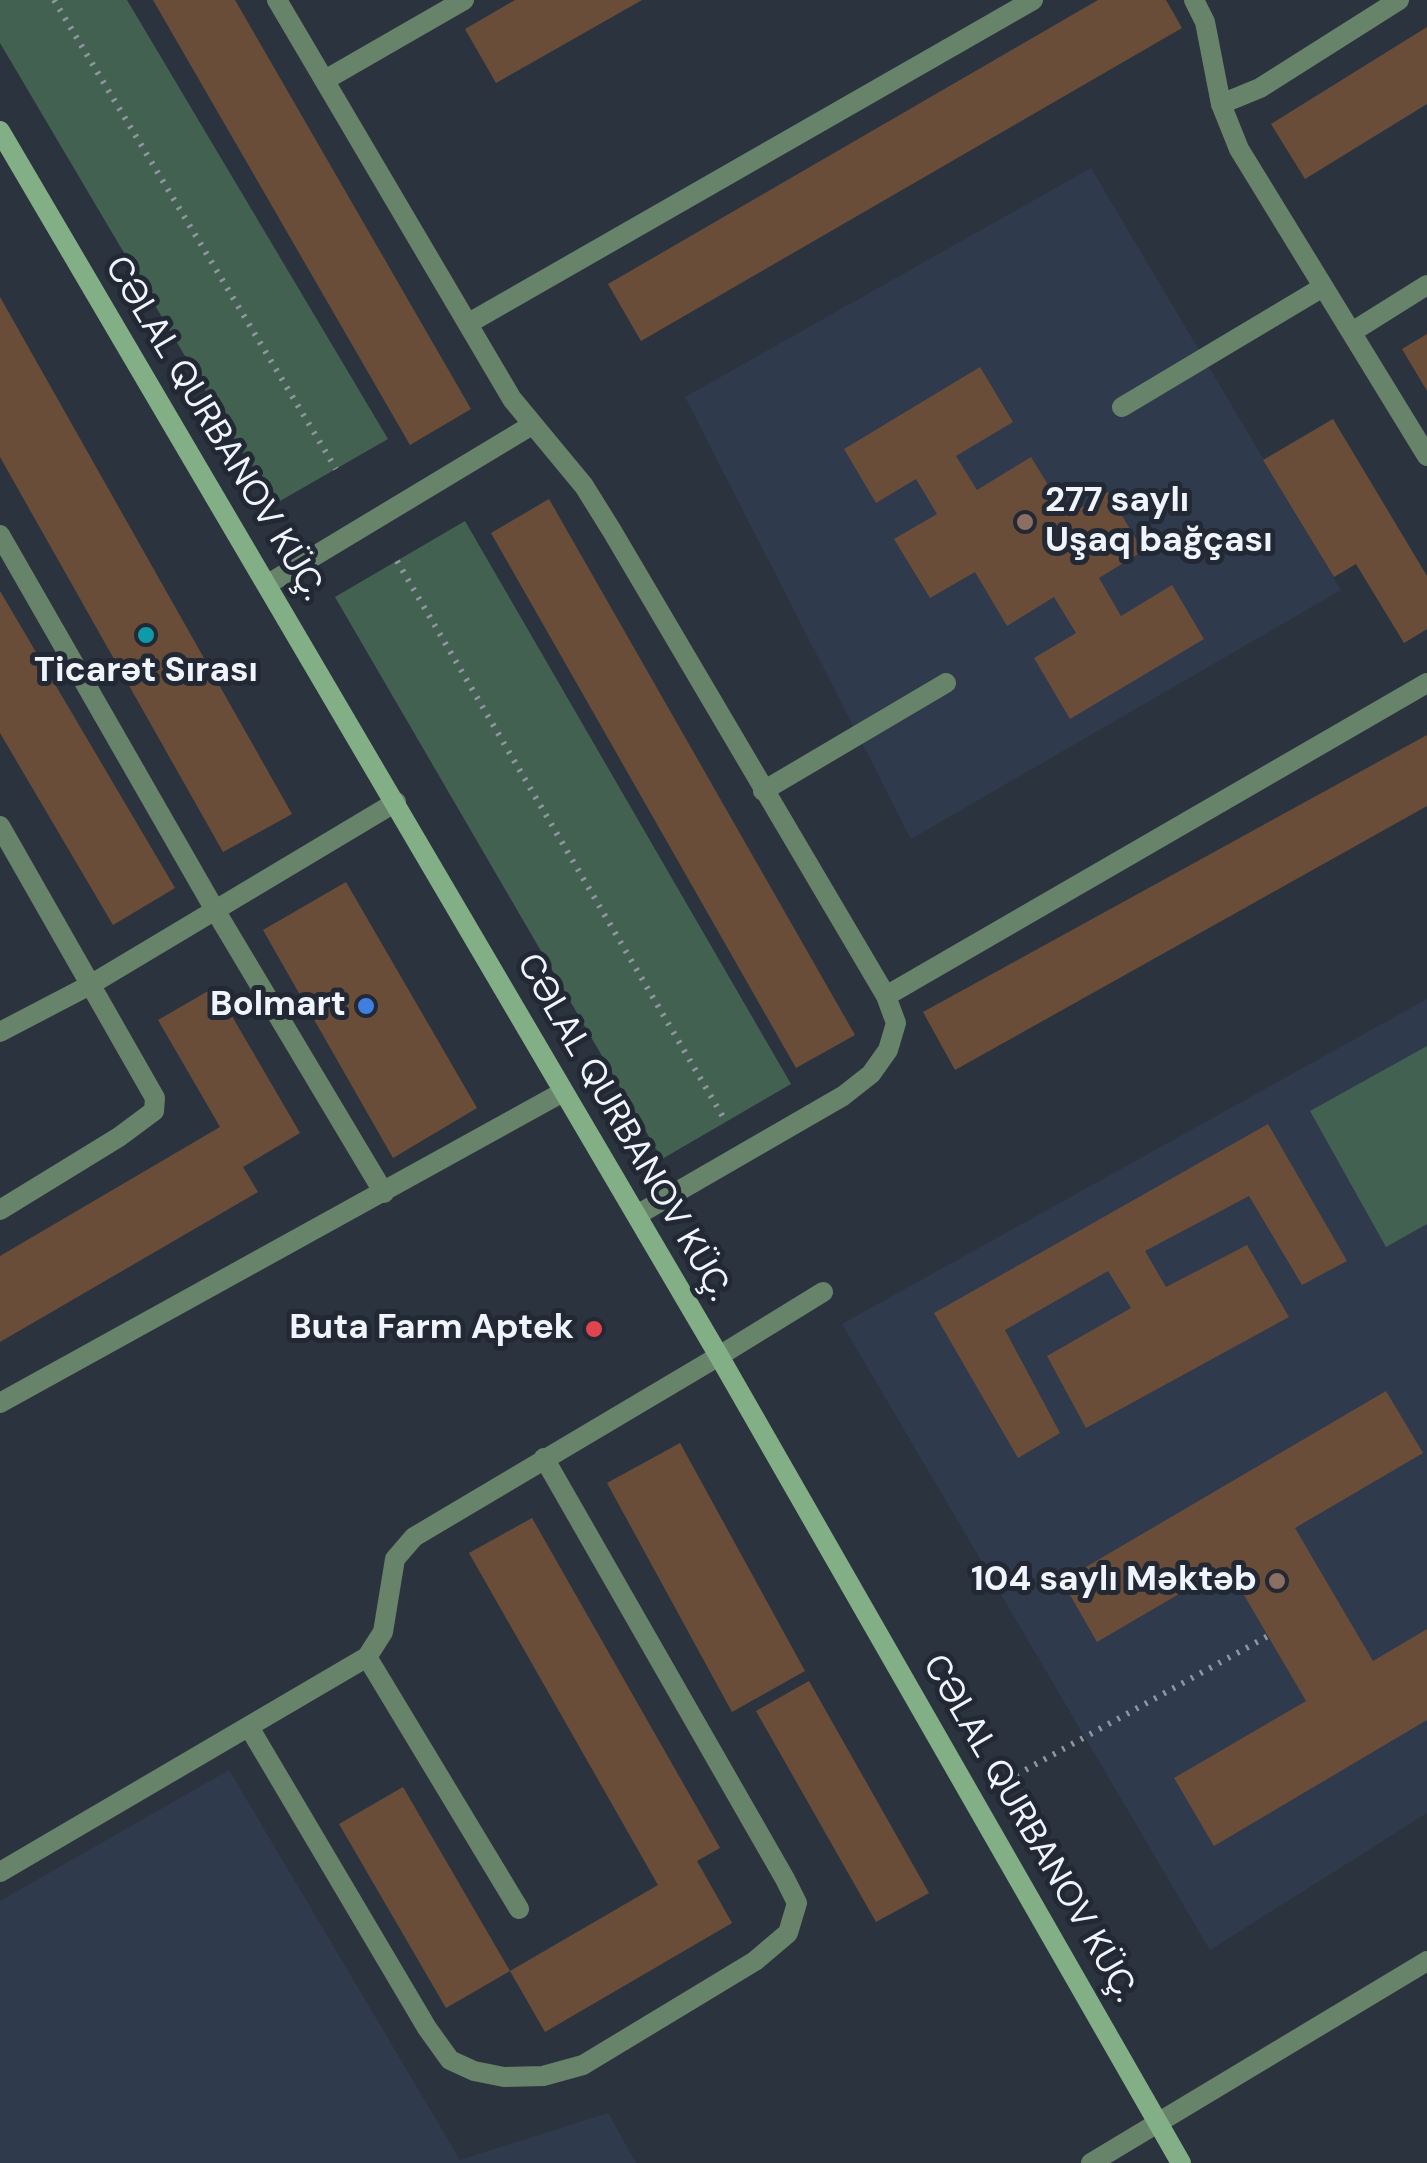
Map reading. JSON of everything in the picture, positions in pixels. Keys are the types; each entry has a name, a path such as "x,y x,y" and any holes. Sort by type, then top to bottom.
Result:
{"street":[{"path":"277,0 532,425 584,486 886,996 896,1023 888,1050 871,1074 842,1096 637,1215"},
{"path":"325,80 464,0"},
{"path":"469,323 1033,0"},
{"path":"1194,0 1216,62 1222,104 1238,149 1427,456"},
{"path":"1222,104 1260,88 1400,0"},
{"name":"CƏLAL QURBANOV KÜÇ.","path":"0,131 719,1356 1181,2163"},
{"path":"1352,332 1427,285"},
{"path":"1122,407 1323,287"},
{"path":"268,584 532,425"},
{"path":"0,535 215,910 384,1193"},
{"path":"886,996 1427,682"},
{"path":"763,791 946,683"},
{"path":"0,1032 90,985 396,802"},
{"path":"0,826 155,1098 154,1111 0,1210"},
{"path":"0,1403 563,1092"},
{"path":"0,1872 368,1657 383,1632 395,1559 414,1537 823,1292"},
{"path":"249,1728 427,2028 450,2060 474,2071 504,2077 544,2076 582,2064 755,1961 788,1932 797,1903 786,1879 544,1458"},
{"path":"368,1657 519,1909"},
{"path":"1090,2163 1427,1961"}],"path":[{"path":"54,0 336,469"},
{"path":"397,561 726,1122"},
{"path":"975,1798 1268,1636"}],"shaded area":[{"name":"277 saylı Uşaq bağçası","path":"1091,168 1341,590 911,839 685,397"},
{"path":"1427,999 1427,1813 1210,1950 842,1324"},
{"path":"229,1770 460,2160 608,2113 636,2163 0,2163 0,1901"}],"green space":[{"path":"0,0 127,0 388,439 273,505 0,43"},
{"path":"465,521 791,1084 662,1159 335,597"},
{"path":"1427,1046 1427,1224 1386,1247 1310,1111"}],"building":[{"path":"153,0 235,0 471,409 410,445"},
{"path":"515,0 642,0 496,83 465,29"},
{"path":"1098,0 1166,0 1182,28 641,341 608,284"},
{"path":"1427,27 1427,104 1305,179 1271,124"},
{"name":"Ticarət Sırası","path":"0,297 292,814 223,852 0,457"},
{"path":"1427,334 1427,391 1402,349"},
{"path":"980,367 1013,422 956,456 977,490 1031,457 1067,516 1108,492 1143,551 1099,578 1121,616 1172,585 1204,639 1070,719 1034,658 1076,633 1054,597 1007,626 975,572 930,598 894,539 937,514 916,479 876,503 844,449"},
{"path":"1333,419 1427,576 1427,629 1404,643 1356,564 1334,577 1263,460"},
{"path":"549,499 855,1035 796,1068 491,533"},
{"path":"0,591 175,888 113,925 0,733"},
{"path":"1427,735 1427,806 955,1070 923,1012"},
{"path":"346,882 477,1108 393,1158 263,930"},
{"path":"215,987 300,1133 243,1167 258,1192 0,1342 0,1256 220,1127 158,1020"},
{"path":"1268,1124 1347,1261 1302,1285 1249,1196 1145,1251 1166,1287 1247,1245 1289,1317 1086,1428 1047,1356 1131,1308 1108,1271 1005,1330 1060,1433 1018,1458 934,1313"},
{"path":"1386,1391 1423,1453 1295,1528 1373,1661 1427,1629 1427,1720 1214,1846 1174,1778 1306,1701 1227,1566 1097,1642 1062,1581"},
{"path":"680,1443 805,1671 732,1712 607,1483"},
{"path":"532,1518 720,1848 697,1861 732,1923 545,2032 510,1971 658,1885 469,1553"},
{"path":"809,1681 929,1893 876,1922 756,1711"},
{"path":"403,1787 510,1971 446,2008 339,1824"}],"place":[{"name":"277 saylı Uşaq bağçası","path":"1025,522"},
{"name":"Ticarət Sırası","path":"146,635"},
{"name":"Bolmart","path":"366,1006"},
{"name":"Buta Farm Aptek","path":"594,1329"},
{"name":"104 saylı Məktəb","path":"1277,1581"}]}
